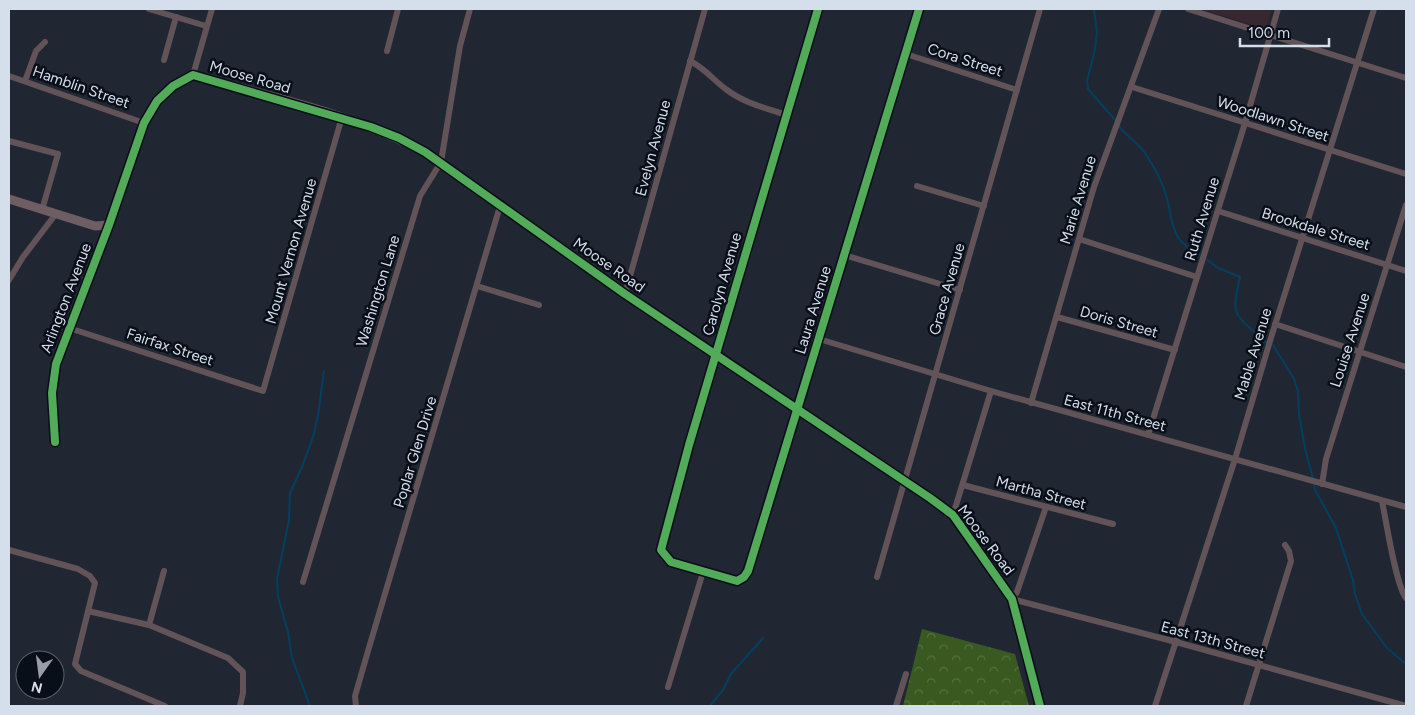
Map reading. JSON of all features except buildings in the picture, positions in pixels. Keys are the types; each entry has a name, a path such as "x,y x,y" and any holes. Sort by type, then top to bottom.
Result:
{"street":[{"path":"149,9 206,26"},
{"path":"193,75 212,9"},
{"path":"387,51 398,9"},
{"name":"Washington Lane","path":"303,582 420,196 440,162 460,46 470,9"},
{"name":"Evelyn Avenue","path":"626,294 705,9"},
{"name":"Carolyn Avenue","path":"703,572 671,562 661,550 689,445 818,9"},
{"name":"Laura Avenue","path":"703,572 737,581 744,577 748,571 919,9"},
{"name":"Grace Avenue","path":"877,577 1040,9"},
{"name":"Marie Avenue","path":"1031,403 1094,188 1159,9"},
{"path":"1188,9 1406,78"},
{"name":"Ruth Avenue","path":"1148,436 1245,123 1278,9"},
{"name":"Mable Avenue","path":"1155,706 1235,459 1275,324 1374,9"},
{"path":"164,60 176,17"},
{"path":"25,81 36,51 45,42"},
{"name":"Cora Street","path":"906,54 1017,90"},
{"path":"690,61 703,68 728,91 746,101 786,115"},
{"name":"Moose Road","path":"109,225 144,123 157,101 173,86 193,75 342,117 371,126 399,138 440,162 626,294 953,515 1012,600 1040,706"},
{"name":"Hamblin Street","path":"9,76 144,123"},
{"name":"Woodlawn Street","path":"1132,87 1406,174"},
{"name":"Mount Vernon Avenue","path":"263,391 342,117"},
{"path":"9,141 58,154 42,210"},
{"path":"917,186 984,206"},
{"path":"9,200 95,226 109,225"},
{"name":"Louise Avenue","path":"1320,483 1406,205"},
{"name":"Poplar Glen Drive","path":"356,706 355,696 500,206"},
{"name":"Brookdale Street","path":"1218,211 1406,271"},
{"path":"9,280 23,257 55,214"},
{"name":"Arlington Avenue","path":"55,442 52,393 56,364 109,225"},
{"path":"1079,239 1197,277"},
{"path":"844,255 960,290"},
{"path":"477,286 539,305"},
{"name":"Doris Street","path":"1057,317 1175,350"},
{"path":"1275,324 1406,367"},
{"name":"Fairfax Street","path":"69,328 263,391"},
{"name":"East 11th Street","path":"819,339 1031,403 1406,507"},
{"path":"953,515 991,391"},
{"name":"Martha Street","path":"963,485 1113,524"},
{"path":"1382,500 1397,572 1403,595 1406,598"},
{"path":"1012,600 1017,592 1046,507"},
{"path":"1246,706 1291,561 1290,551 1285,545"},
{"path":"9,552 78,569 90,576 95,583 75,664 81,671 165,706"},
{"path":"149,625 164,571"},
{"path":"668,687 703,572"},
{"name":"East 13th Street","path":"1012,600 1176,642 1406,706"},
{"path":"88,611 149,625 228,658 242,670 244,682 240,706"},
{"path":"896,706 906,674"}],"shaded area":[{"path":"1200,9 1272,9 1266,29"}],"green space":[{"path":"922,629 1015,654 1029,706 903,706"}],"waterway":[{"path":"1094,9 1097,32 1087,81 1088,89 1116,121"},
{"path":"1118,125 1142,149 1157,173 1169,206 1174,230 1178,237 1190,249 1201,256"},
{"path":"1205,258 1218,268 1240,277 1236,300 1237,313 1266,342"},
{"path":"1273,345 1294,379 1298,391 1299,415 1313,479"},
{"path":"310,706 292,658 288,632 278,597 277,579 289,520 290,493 313,437 324,371"},
{"path":"1314,484 1315,490 1336,528 1362,614 1387,648 1406,664"},
{"path":"710,706 723,690 731,674 763,638"}],"cycle path":[{"path":"818,9 689,445 661,550 671,562 737,581 744,577 748,571 919,9"},
{"path":"55,442 52,393 56,364 109,225 144,123 157,101 173,86 193,75 371,127 399,138 425,152 625,294 953,515 1012,599 1040,706"}]}
